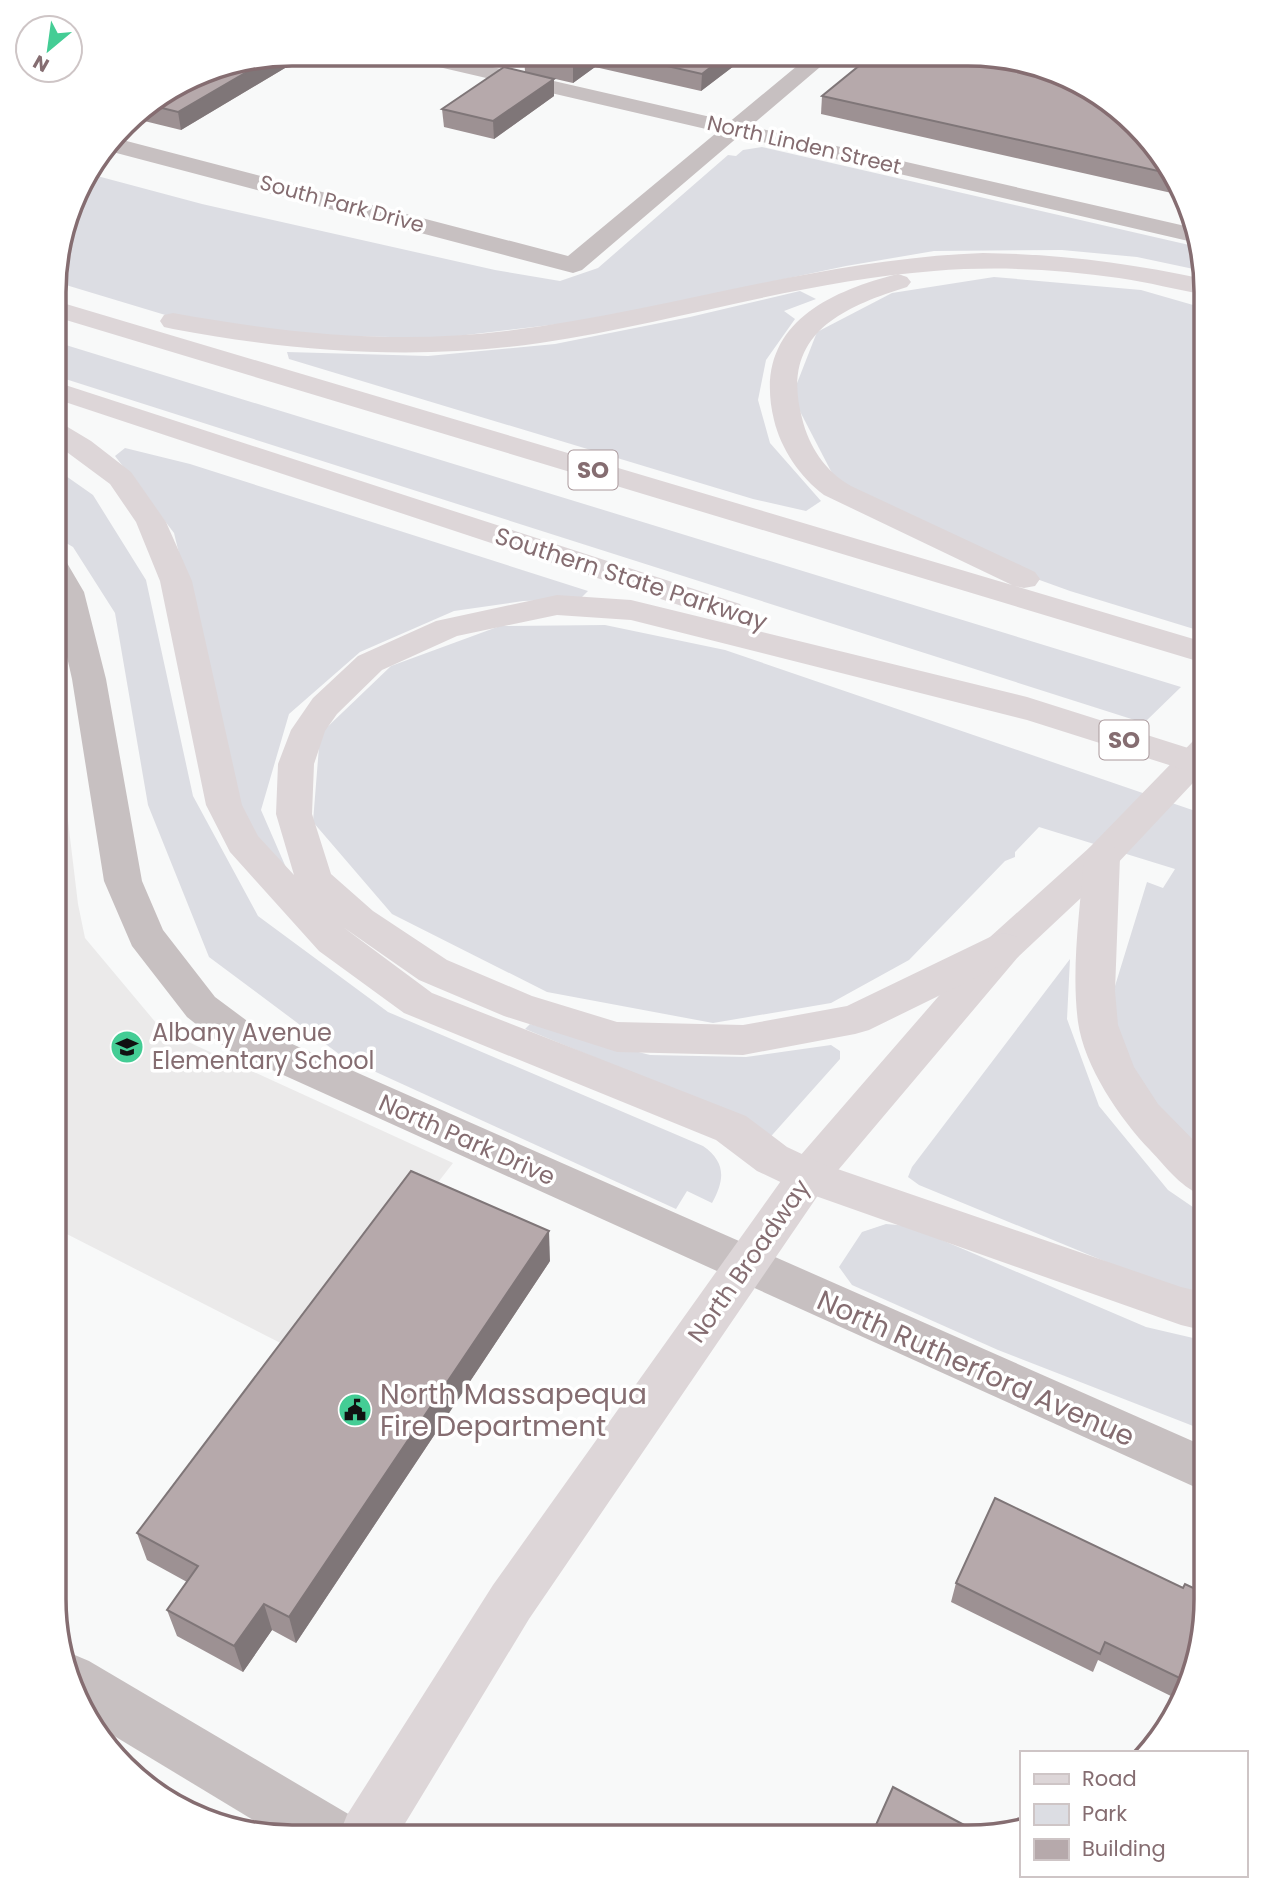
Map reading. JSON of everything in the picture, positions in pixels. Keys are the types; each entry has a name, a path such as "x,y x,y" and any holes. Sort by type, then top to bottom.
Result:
{"main road":[{"path":"66,300 243,335 297,342 410,346 469,343 600,326 848,272 936,263 1017,261 1075,264 1131,271 1194,284"},
{"path":"1129,631 828,484 797,447 781,405 782,368 793,341 820,314 872,289 912,278 970,269 1025,268 1087,272 1194,293"},
{"name":"SO","path":"66,312 1194,650"},
{"name":"Southern State Parkway","path":"66,393 1194,762"},
{"path":"66,438 121,478 151,522 176,581 225,805 243,843 333,941 418,1003 731,1128 772,1159 808,1176 1194,1309"},
{"path":"1004,947 855,1018 743,1041 617,1037 518,1006 433,970 360,922 314,880 294,814 296,764 308,730 325,706 370,663 447,628 557,605 631,610 1041,713"},
{"name":"North Broadway","path":"373,1825 511,1602 808,1176 1004,947 1102,857 1194,761"},
{"path":"1102,857 1096,991 1098,1025 1115,1071 1143,1116 1194,1168"}],"street":[{"path":"735,128 810,66"},
{"name":"North Linden Street","path":"465,67 1187,234"},
{"name":"South Park Drive","path":"119,146 573,265 735,128"},
{"name":"North Park Drive","path":"66,588 89,679 123,881 146,936 201,1007 244,1040 745,1265"},
{"name":"North Rutherford Avenue","path":"745,1265 1194,1465"},
{"path":"86,1688 313,1825"}],"shaded area":[{"name":"Albany Avenue Elementary School","path":"66,804 78,904 85,938 162,1030 453,1163 304,1355 66,1234"}],"green space":[{"path":"762,147 1189,245 1193,269 1137,257 1062,250 934,251 846,266 584,321 441,338 289,335 172,317 66,285 68,263 78,220 99,176 202,204 495,270 560,281 598,268 728,155 736,156 743,150"},
{"path":"994,277 1141,290 1194,305 1194,629 1070,591 929,540 834,477 792,396 817,332 892,293"},
{"path":"800,291 816,299 784,311 795,319 766,360 758,400 770,443 821,501 806,511 753,499 289,359 287,352 428,356 555,344 690,317"},
{"path":"66,345 1181,687 1144,723 66,379"},
{"path":"125,448 190,464 588,591 580,599 523,601 454,611 360,652 289,714 261,810 291,879 244,820 174,533 115,456"},
{"path":"66,476 93,495 146,580 193,796 258,916 388,1012 703,1146 716,1158 721,1172 719,1187 712,1203 687,1191 676,1209 343,1057 209,957 148,805 115,613 73,547 66,543"},
{"path":"605,625 725,650 1194,811 1194,1143 1129,1075 1111,999 1147,882 1163,888 1175,869 1039,827 1015,852 1015,857 1005,861 909,960 831,1003 713,1023 547,992 392,914 313,822 320,734 391,666 500,626"},
{"path":"1070,959 1067,1019 1099,1106 1168,1190 1194,1208 1194,1293 1160,1284 919,1185 908,1177 912,1167"},
{"path":"530,1024 650,1055 746,1057 831,1045 840,1051 840,1059 765,1143 738,1116 525,1029"},
{"path":"886,1224 909,1226 1146,1327 1194,1338 1194,1426 998,1350 852,1285 839,1267 862,1232"}],"building":[{"path":"669,66 712,66 702,74"},
{"path":"859,66 969,66 1027,74 1082,97 1106,113 1148,155 1159,171 822,96"},
{"path":"504,67 554,79 493,121 442,109"},
{"path":"249,71 178,112 162,108 206,84"},
{"name":"North Massapequa Fire Department","path":"411,1171 549,1231 289,1617 264,1604 234,1646 167,1610 198,1566 137,1533"},
{"path":"995,1498 1183,1588 1185,1584 1194,1588 1194,1614 1183,1671 1180,1678 1105,1642 1100,1654 956,1583"},
{"path":"893,1787 964,1825 876,1825"}],"place":[{"name":"Albany Avenue Elementary School","path":"127,1047"},
{"name":"North Massapequa Fire Department","path":"355,1410"}]}
